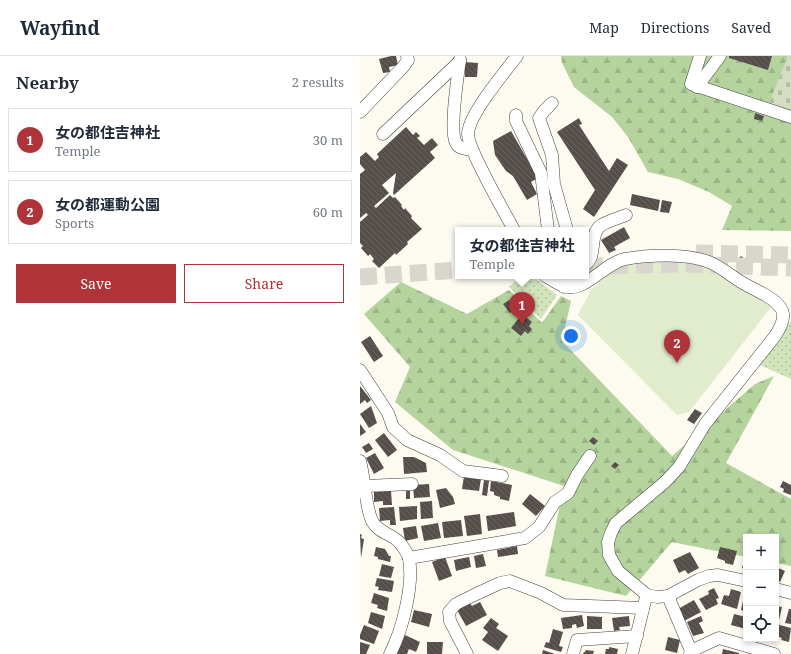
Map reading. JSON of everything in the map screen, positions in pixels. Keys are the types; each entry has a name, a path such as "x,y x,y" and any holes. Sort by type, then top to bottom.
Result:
{"street":[{"path":"360,112 403,67 408,60 407,56"},
{"path":"512,227 472,150 468,134 473,119 483,103 517,56"},
{"path":"700,56 691,84 791,117"},
{"path":"697,87 720,56"},
{"path":"460,58 454,120 454,139 460,147 472,150"},
{"path":"383,134 460,58"},
{"path":"552,103 539,118 552,155 554,184 566,227"},
{"path":"516,115 516,121 541,173 548,227"},
{"path":"589,261 594,234 600,226 626,215"},
{"path":"550,279 564,287 579,287 588,282 604,269 624,260 662,256 694,258 710,263 768,297 779,305 782,311 787,314 774,336 705,424 679,467 665,482 616,523 608,542 608,549 613,563 618,571 647,595 657,597 668,596 698,580 709,576 718,575 743,580"},
{"path":"564,287 572,279"},
{"path":"360,370 388,413 393,427 407,440 440,455 463,471 502,476"},
{"path":"409,558 525,538 539,527 555,502 568,493 590,456"},
{"path":"360,461 368,507 375,526 399,542 409,558 411,576 407,604 394,647 390,654"},
{"path":"365,486 412,484"},
{"path":"467,654 450,621 449,612 456,604 500,583 510,581 541,593 563,605 644,608"},
{"path":"779,590 791,593"},
{"path":"632,654 647,595"},
{"path":"668,596 690,653 720,638 749,651 774,654"},
{"path":"573,654 577,640 637,636"}],"green space":[{"path":"561,56 791,56 791,231 722,230 732,206 709,192 678,179 648,172 628,137 612,117 574,87 562,63"},
{"path":"788,56 791,56 791,109 769,103"},
{"path":"678,260 696,263 730,278 772,306 689,412 677,415 578,315 591,290 612,271 634,261"},
{"path":"518,279 536,279 557,295 541,319 509,287"},
{"path":"401,282 467,314 509,290 542,323 561,296 571,301 562,341 672,456 755,384 774,376 726,463 791,499 791,566 779,564 779,534 743,534 743,556 672,542 626,596 545,576 564,486 453,450 395,402 410,367 364,314"},
{"path":"791,321 791,379 760,365"}],"building":[{"path":"396,56 398,65 389,67 390,72 383,73 379,59"},
{"path":"729,56 772,56 768,70 729,58"},
{"path":"465,62 478,63 477,77 465,77"},
{"path":"755,113 764,116 762,121 754,119"},
{"path":"579,118 582,124 579,125 609,171 617,158 628,165 594,217 583,209 595,190 557,132"},
{"path":"406,127 413,135 416,132 420,136 417,138 424,145 432,138 438,145 430,152 435,158 394,195 396,173 382,185 389,193 374,206 376,208 390,195 393,198 395,197 402,205 401,206 404,210 405,208 412,216 411,218 422,229 407,242 408,244 396,255 395,253 379,268 372,261 374,259 370,254 368,256 361,248 363,246 360,243 360,222 368,215 366,213 360,218 360,174 365,170 360,164 360,157 366,152 375,161 379,157 377,154"},
{"path":"511,131 538,178 531,182 537,194 527,200 513,176 506,171 495,155 493,141"},
{"path":"632,194 660,200 658,211 630,205"},
{"path":"662,200 672,202 669,213 660,212"},
{"path":"624,227 630,238 614,247 616,250 609,253 601,240"},
{"path":"741,256 747,261 745,264 739,258"},
{"path":"513,298 519,307 510,313 503,304"},
{"path":"522,314 532,322 529,326 532,329 528,334 525,331 521,336 511,328"},
{"path":"370,336 383,356 374,362 361,342"},
{"path":"360,386 371,400 367,403 365,400 360,404"},
{"path":"371,406 377,423 369,428 360,414"},
{"path":"695,409 702,413 694,424 687,420"},
{"path":"360,424 366,432 360,436"},
{"path":"384,433 397,450 388,457 375,440"},
{"path":"593,437 598,441 594,445 589,441"},
{"path":"369,443 373,449 366,453 362,447"},
{"path":"375,453 384,468 374,474 366,458"},
{"path":"403,457 414,457 426,463 427,472 404,474"},
{"path":"615,462 619,465 615,469 611,466"},
{"path":"464,476 481,479 479,491 462,489"},
{"path":"484,480 489,481 487,496 482,495"},
{"path":"491,481 512,485 509,501 500,499 500,497 494,495 494,492 490,491"},
{"path":"783,481 791,485 791,495 783,492 784,489 780,487"},
{"path":"429,484 430,497 414,498 413,485"},
{"path":"446,488 453,497 455,504 440,508 436,490"},
{"path":"391,491 392,505 383,505 383,501 374,502 374,492"},
{"path":"406,491 410,491 410,499 406,499"},
{"path":"530,494 545,506 536,516 522,504"},
{"path":"432,501 433,518 421,519 420,502"},
{"path":"417,506 417,519 400,521 399,507"},
{"path":"394,507 396,525 390,525 390,520 380,521 379,508"},
{"path":"514,512 516,526 488,531 486,516"},
{"path":"480,514 482,534 467,536 464,516"},
{"path":"461,520 463,536 444,538 442,522"},
{"path":"438,523 441,538 424,541 421,526"},
{"path":"416,526 418,538 405,541 403,528"},
{"path":"360,534 362,535 361,538 364,539 361,558"},
{"path":"517,546 518,554 498,557 497,550"},
{"path":"376,547 385,549 389,556 391,556 390,562 378,559 378,557 374,556"},
{"path":"720,547 737,551 733,565 725,563 725,561 717,558"},
{"path":"690,552 699,568 688,574 685,570 679,573 673,560"},
{"path":"483,554 486,566 476,568 474,556"},
{"path":"445,557 452,576 439,581 432,562"},
{"path":"469,557 471,567 456,571 454,560"},
{"path":"382,564 394,567 391,578 379,576"},
{"path":"779,568 785,571 779,582"},
{"path":"377,578 394,581 392,592 378,590 379,587 375,586"},
{"path":"714,588 719,598 716,599 718,604 706,610 699,599 709,594 708,591"},
{"path":"731,589 741,592 737,609 721,604 724,595 729,596"},
{"path":"374,593 389,598 387,611 377,608 378,605 371,603"},
{"path":"694,600 701,612 684,621 678,609"},
{"path":"480,602 487,615 466,626 457,610 470,603 472,606"},
{"path":"779,606 782,607 779,620"},
{"path":"789,609 791,609 791,624 785,623"},
{"path":"414,610 432,614 429,627 411,622"},
{"path":"371,612 385,616 382,629 368,623"},
{"path":"734,614 743,616 743,628 731,625"},
{"path":"582,615 584,626 577,628 576,624 572,625 572,628 563,629 561,618"},
{"path":"587,616 602,617 602,629 587,629"},
{"path":"629,616 630,626 619,627 620,630 614,631 612,618"},
{"path":"701,616 703,621 699,623 704,633 693,636 687,622"},
{"path":"491,618 499,624 496,628 508,636 498,651 482,640 488,632 483,628"},
{"path":"364,625 379,631 374,644 360,639"},
{"path":"779,625 791,628 789,642 781,640 782,638 779,637"},
{"path":"553,629 563,632 559,646 563,647 561,652 544,647 546,642 549,643"},
{"path":"405,635 420,642 416,652 409,649 407,654 397,654"},
{"path":"668,637 680,640 677,653 665,650"},
{"path":"360,642 370,645 366,654 360,654"},
{"path":"427,642 443,642 442,654 427,654"},
{"path":"609,647 618,649 617,654 605,654 606,649 609,649"},
{"path":"723,649 739,653 739,654 722,654"},
{"path":"543,650 555,654 542,654"},
{"path":"586,650 594,651 593,654 583,654"}],"tunnel":[{"path":"696,253 791,255"},
{"path":"589,266 683,264 791,268"},
{"path":"360,277 455,270"}],"place":[{"name":"女の都住吉神社","path":"522,325"},
{"name":"女の都運動公園","path":"677,363"}]}
